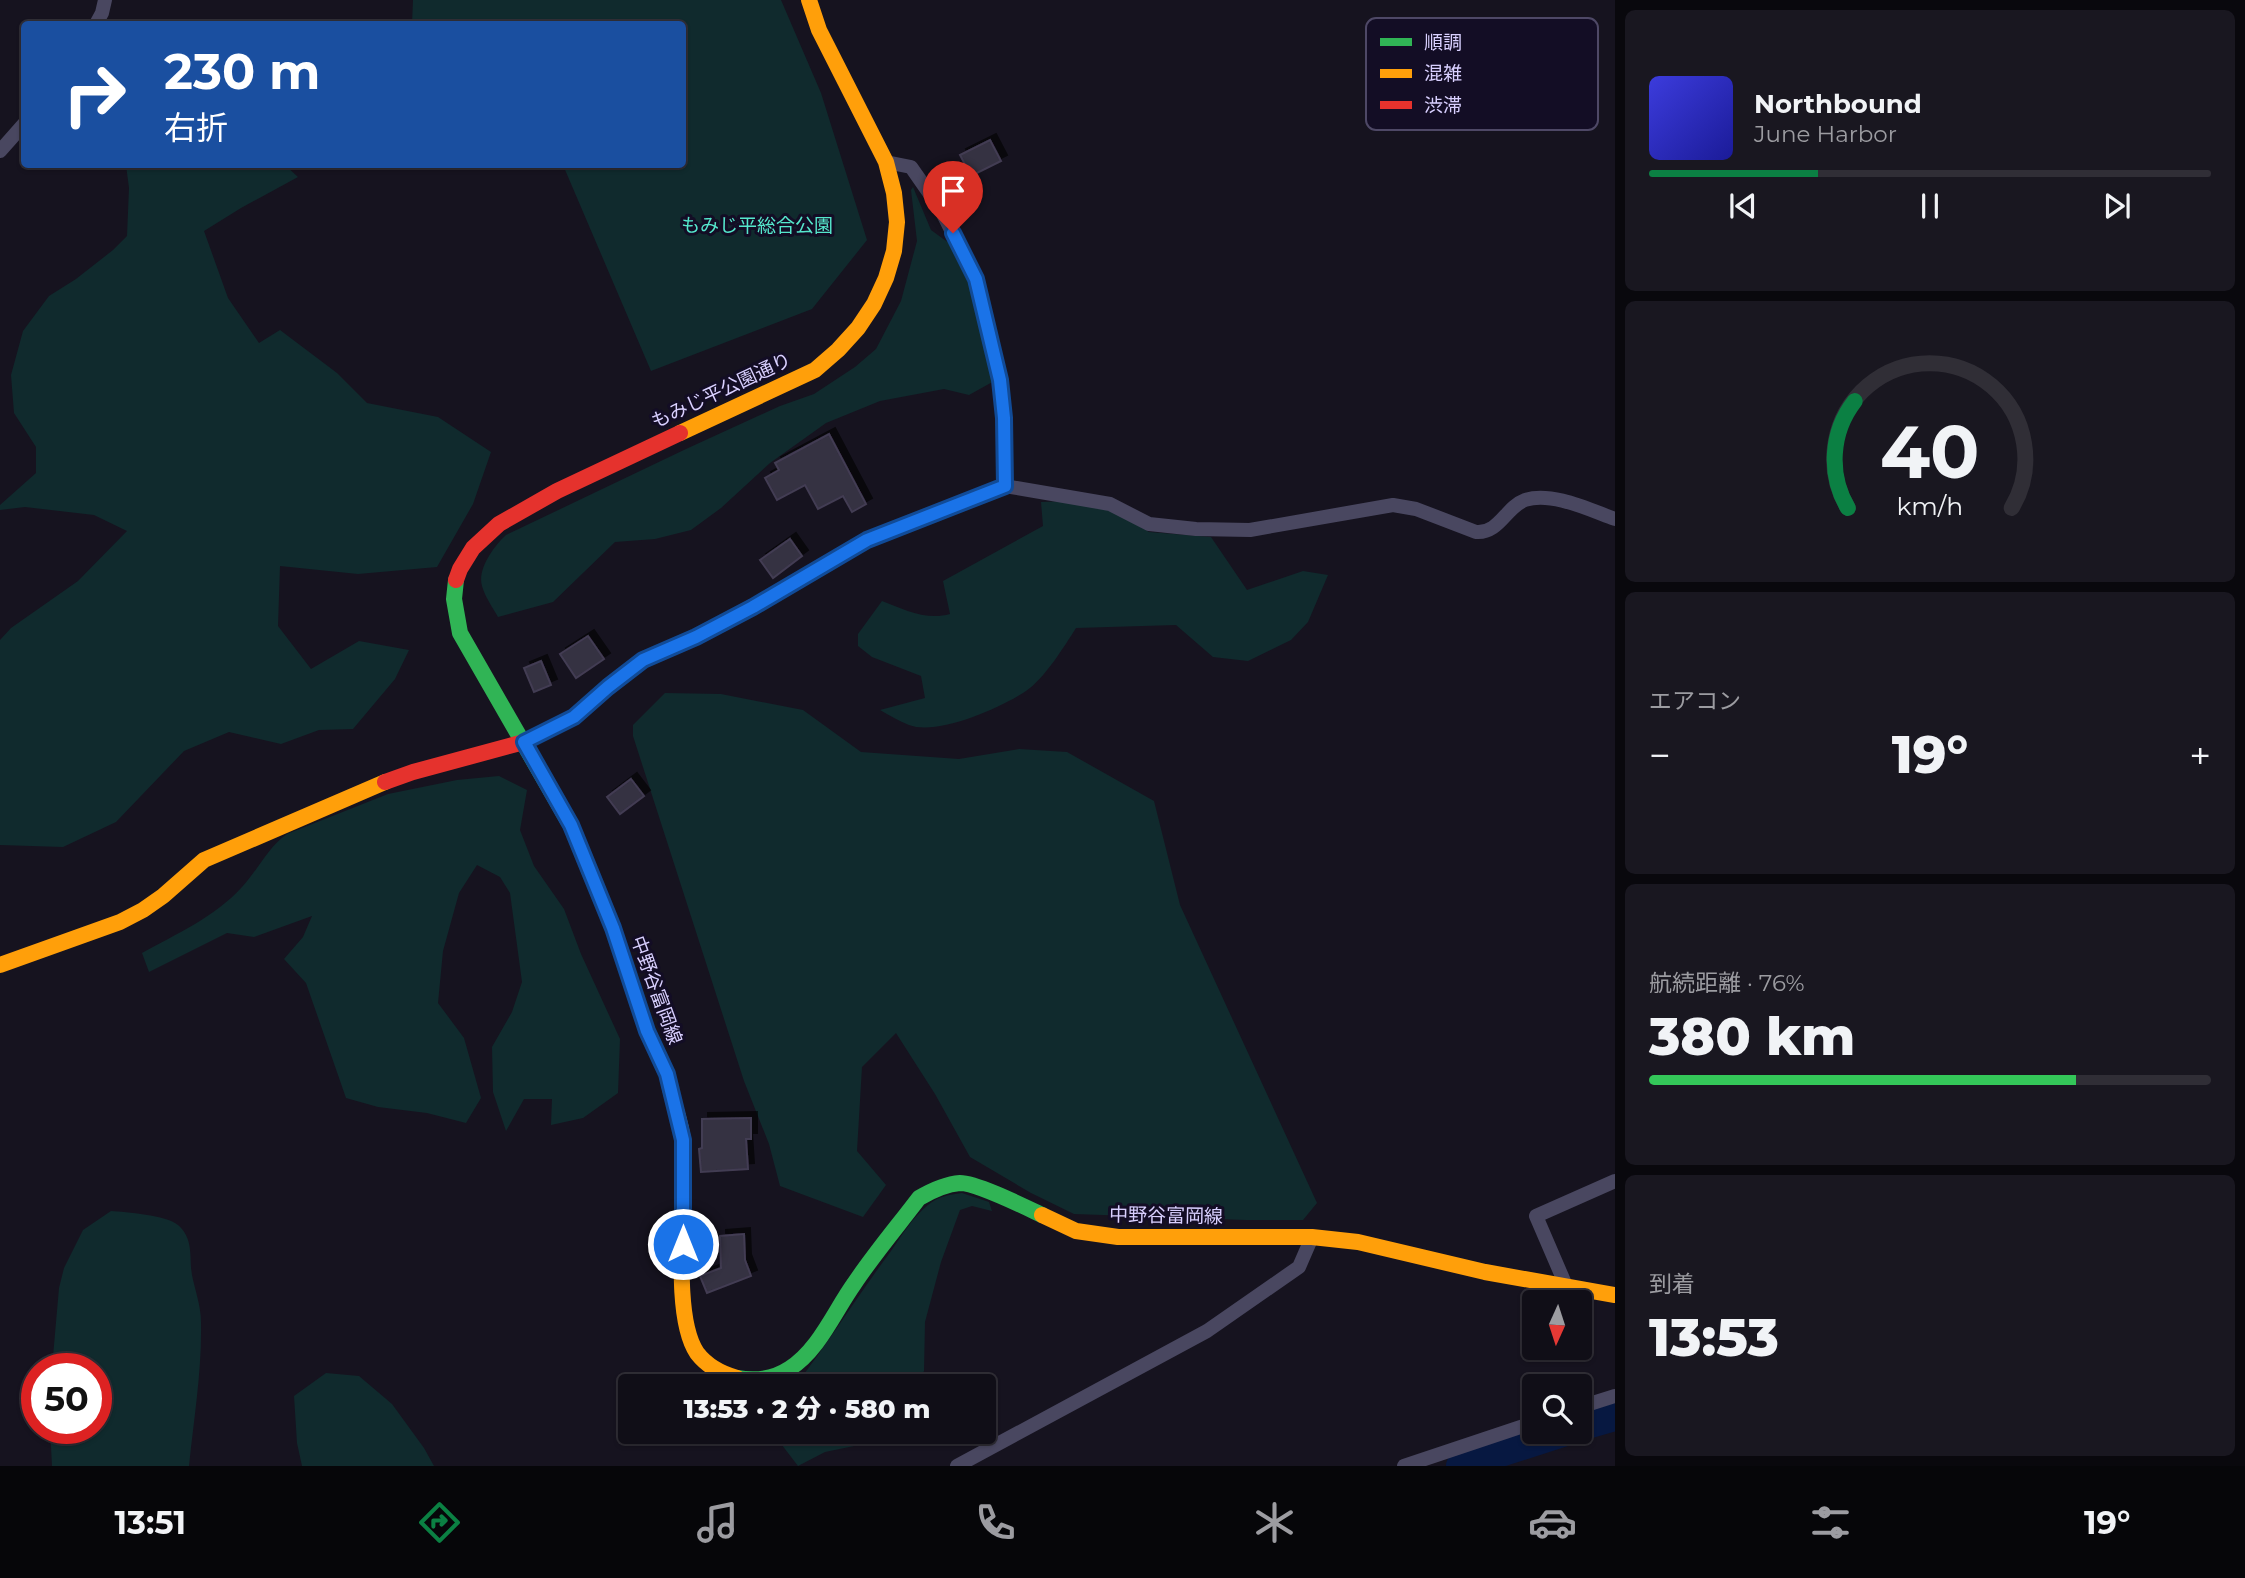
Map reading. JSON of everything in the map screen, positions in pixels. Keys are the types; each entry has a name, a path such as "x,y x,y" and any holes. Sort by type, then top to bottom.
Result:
{"main road":[{"name":"もみじ平公園通り","path":"524,742 460,634 453,600 454,585 459,570 474,546 496,527 576,482 814,370 835,354 855,331 881,295 888,277 893,256 896,213 893,182 819,30 809,0"},
{"path":"0,965 120,922 163,896 204,860 370,787 412,772 524,742"},
{"name":"中野谷富岡線","path":"524,742 571,825 613,928 647,1031 667,1074 683,1140 682,1296 685,1317 692,1347 704,1361 718,1371 739,1380 768,1378 789,1370 812,1347 852,1285 919,1198 932,1189 962,1183 996,1194 1076,1231 1118,1237 1312,1237 1358,1242 1485,1272 1615,1295"}],"street":[{"path":"98,21 105,0"},
{"path":"0,151 21,127"},
{"path":"886,163 911,167 941,210 976,279 1000,380 1004,418 1005,486"},
{"path":"524,742 574,717 643,660 696,637 753,607 867,540 1005,486 1110,504 1149,524 1196,529 1250,530 1393,505 1416,509 1460,527 1484,533 1507,516 1520,502 1542,498 1562,500 1615,519"},
{"path":"1567,1288 1536,1216 1615,1181"},
{"path":"957,1466 1207,1331 1299,1267 1312,1237"},
{"path":"1592,1403 1615,1396"},
{"path":"1404,1466 1522,1426"}],"green space":[{"name":"もみじ平総合公園","path":"413,0 781,0 821,93 867,240 812,309 651,371 564,168 686,168 686,21 412,21"},
{"path":"126,168 288,168 298,177 204,231 228,298 259,343 280,330 337,373 367,403 438,417 491,452 473,504 437,567 358,574 280,566 278,626 311,669 359,641 409,650 395,679 353,729 319,730 281,744 229,732 184,751 116,822 63,847 0,845 0,640 11,628 78,581 127,531 94,515 25,507 0,510 0,505 36,473 36,447 14,413 11,375 23,331 49,296 76,279 127,236 129,188"},
{"path":"913,187 931,230 953,246 971,280 996,380 969,395 944,389 880,401 826,423 770,463 721,508 691,530 655,539 615,542 553,602 498,617 485,594 481,579 484,565 496,545 506,535 686,449 780,406 814,394 855,367 876,349 901,301 917,241 911,190"},
{"path":"1071,501 1118,513 1149,532 1211,537 1247,590 1303,571 1328,575 1308,622 1291,640 1248,661 1213,657 1176,625 1076,628 1033,686 1015,698 969,719 936,727 921,727 909,725 880,710 925,698 921,676 872,657 858,646 858,634 882,601 923,615 950,614 943,581 1043,526 1041,502"},
{"path":"665,693 721,694 803,710 861,752 959,759 1019,749 1067,752 1154,801 1180,905 1317,1203 1303,1220 1074,1214 1031,1193 970,1157 935,1094 896,1033 862,1067 857,1151 886,1185 863,1217 780,1186 769,1144 744,1081 633,736 633,725"},
{"path":"499,776 527,790 520,830 534,866 564,909 581,954 620,1039 618,1093 583,1118 551,1125 552,1099 524,1099 506,1131 493,1092 492,1047 512,1012 522,982 510,893 500,877 477,865 459,893 443,951 438,1003 464,1038 481,1098 466,1123 427,1113 378,1107 346,1098 306,983 284,959 303,937 312,916 254,937 227,933 149,972 142,953 195,924 231,898 274,845 287,834 388,794 457,780"},
{"path":"962,1193 989,1202 992,1211 972,1206 960,1210 941,1262 925,1322 922,1374 804,1374 917,1215 928,1205 948,1195"},
{"path":"111,1211 165,1219 178,1225 187,1236 201,1322 199,1376 189,1466 52,1466 51,1444 112,1444 112,1353 53,1353 59,1288 64,1268 83,1230"},
{"path":"326,1373 359,1376 392,1404 434,1466 302,1466 297,1443 294,1396"},
{"path":"781,1444 857,1444 825,1452 798,1466"}],"building":[{"path":"990,140 1001,161 971,176 960,155"},
{"path":"829,434 866,504 852,512 843,496 818,509 805,485 777,500 765,478 779,470 775,463"},
{"path":"790,539 802,556 773,578 760,560"},
{"path":"588,636 604,659 576,678 560,654"},
{"path":"541,661 551,685 534,692 524,668"},
{"path":"631,779 644,796 620,814 607,797"},
{"path":"751,1118 751,1139 746,1139 748,1169 701,1172 699,1149 702,1148 702,1119"},
{"path":"744,1234 745,1260 751,1276 707,1293 700,1276 721,1268 720,1236"}],"waterway":[{"path":"1592,1424 1615,1417"},
{"path":"1460,1466 1529,1444"}],"traffic: fast":[{"path":"456,580 454,599 460,633 571,826 613,928 647,1031 667,1074 670,1088"},
{"path":"778,1374 809,1352 870,1262 919,1198 949,1185 968,1184 1042,1215"}],"traffic: slow":[{"path":"680,433 815,370 858,328 874,304 886,278 894,251 897,222 894,193 886,162 819,30 809,0"},
{"path":"0,965 120,922 163,896 204,860 385,782"},
{"path":"670,1088 683,1140 684,1309 689,1334 697,1353 705,1362 726,1374"},
{"path":"1042,1215 1076,1231 1118,1237 1312,1237 1358,1242 1485,1272 1615,1295"}],"traffic: jam":[{"path":"456,580 473,548 499,524 557,491 680,433"},
{"path":"385,782 524,742"}],"route":[{"path":"683,1244 683,1140 667,1074 647,1031 613,928 571,825 524,742 574,717 643,660 696,637 753,607 867,540 1005,486 1004,418 1000,380 976,279 953,233"}]}
